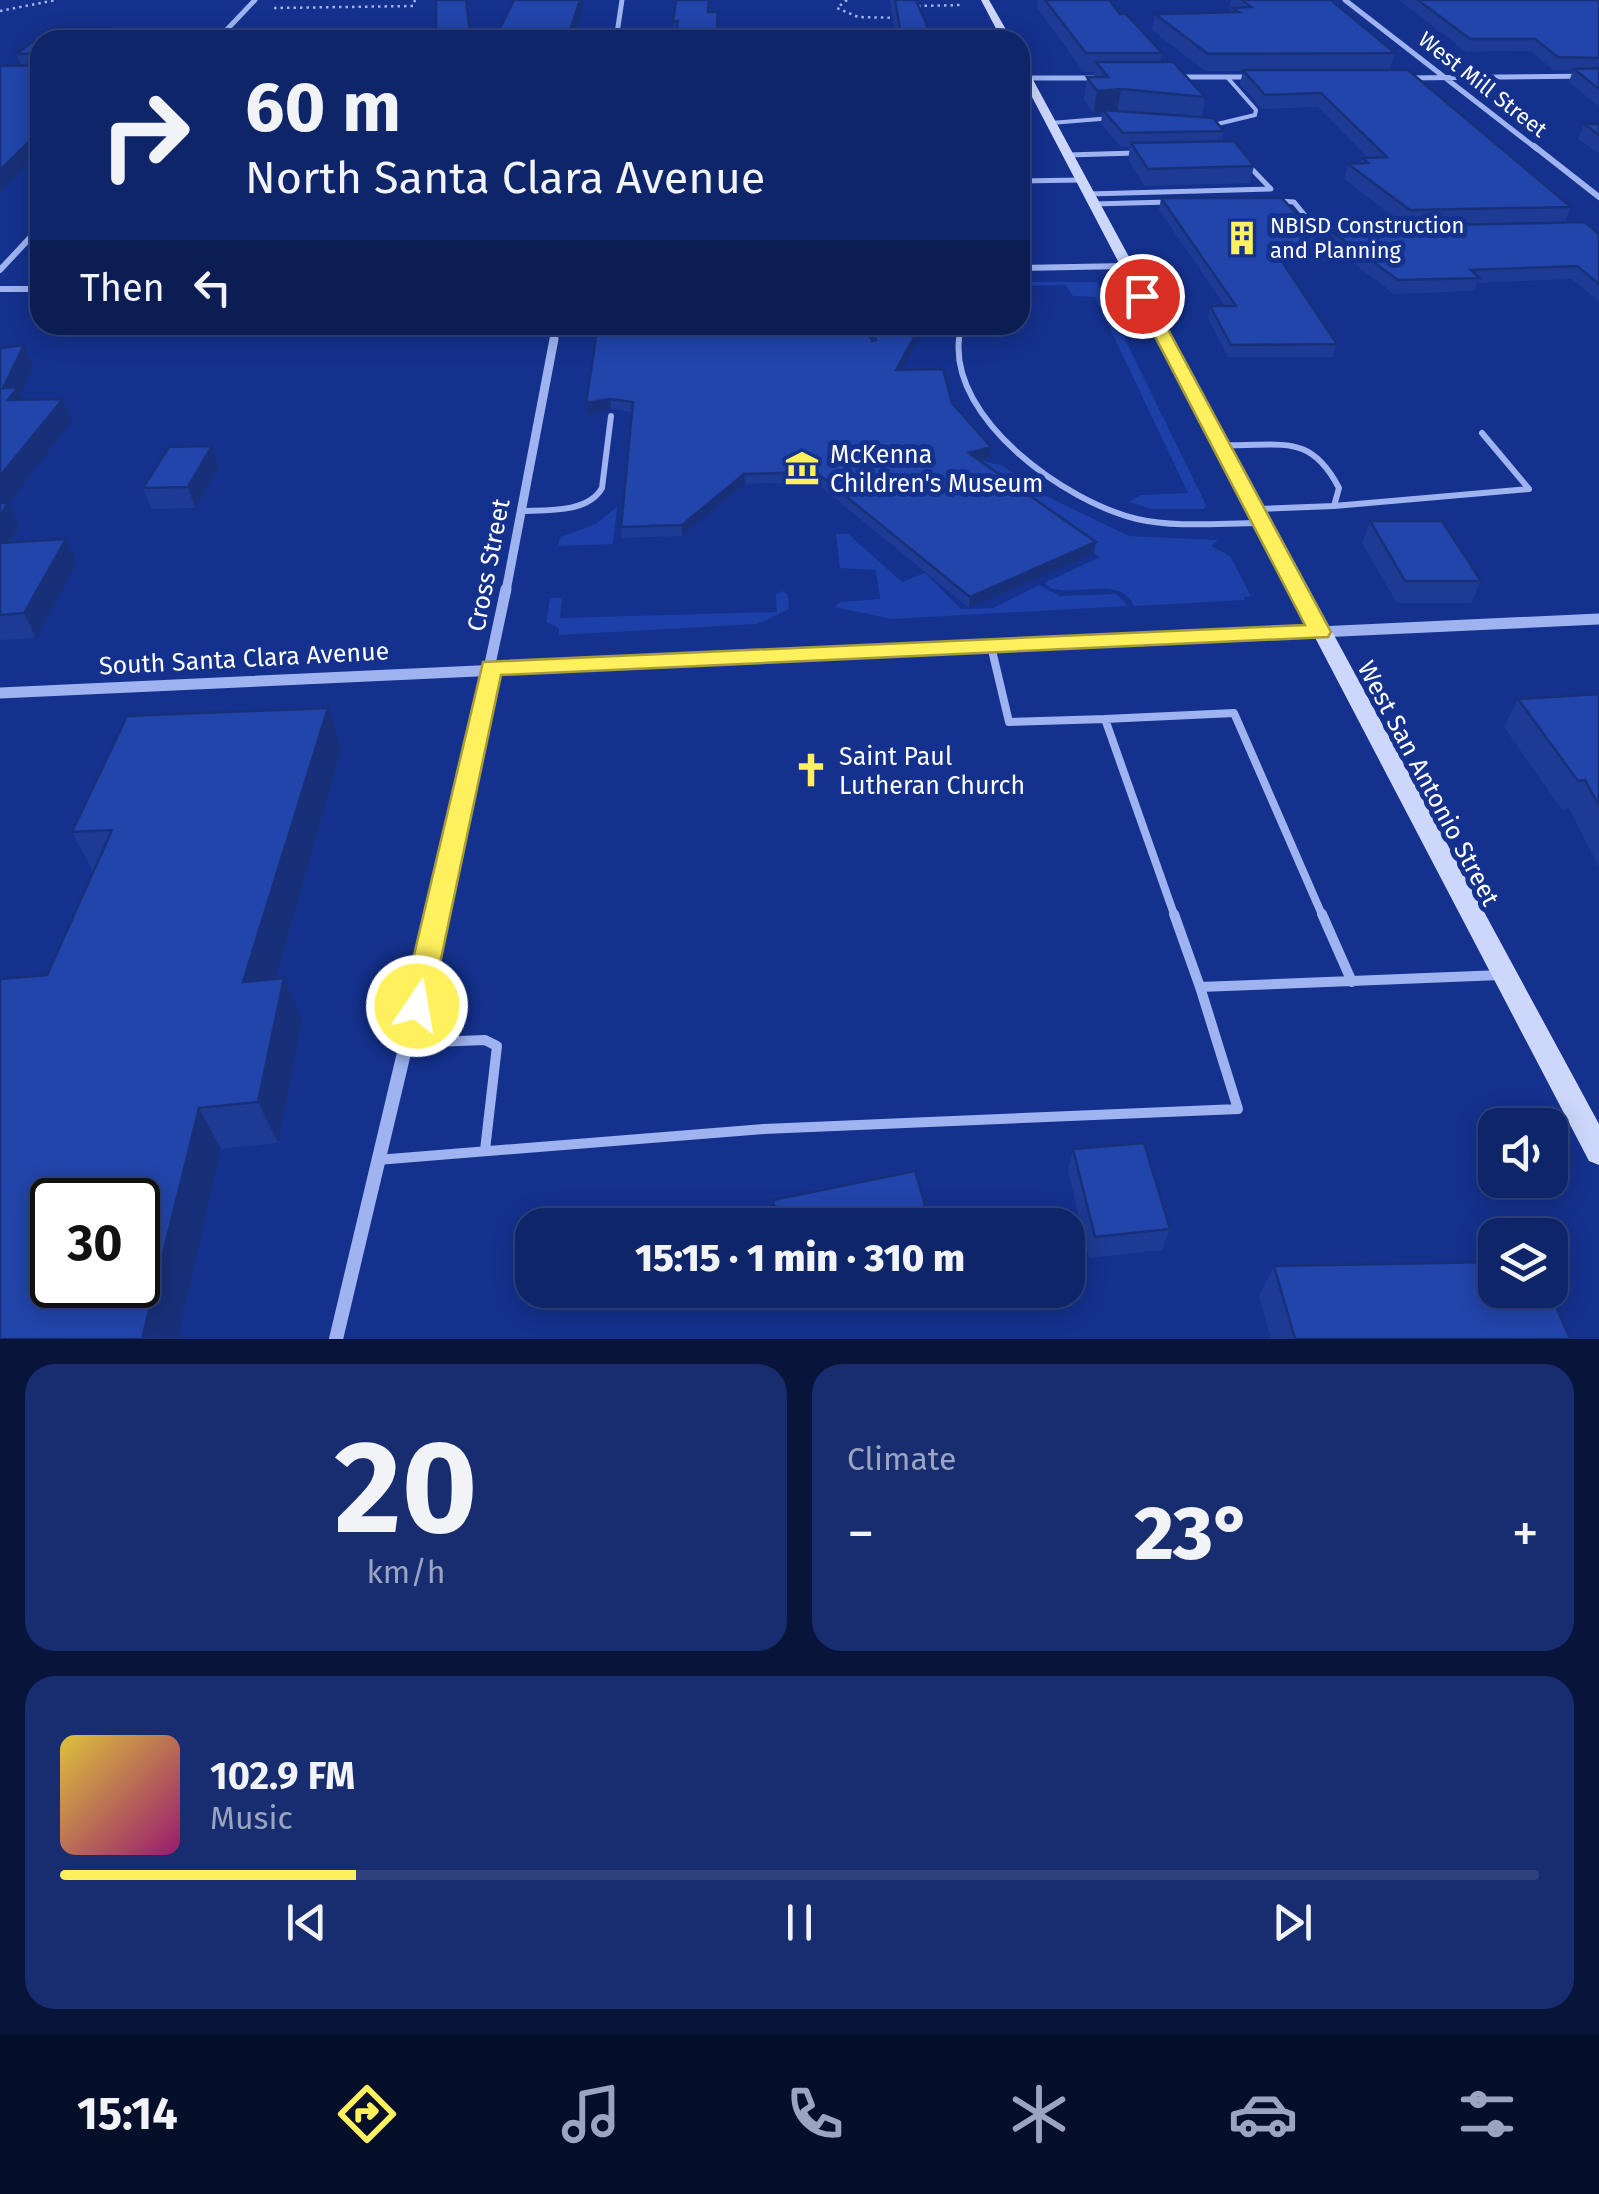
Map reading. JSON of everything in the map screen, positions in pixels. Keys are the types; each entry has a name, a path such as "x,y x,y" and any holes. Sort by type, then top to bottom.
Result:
{"main road":[{"path":"986,0 1001,30"},
{"name":"West San Antonio Street","path":"1030,90 1599,1152"}],"street":[{"path":"226,30 255,0"},
{"path":"618,30 622,0"},
{"name":"West Mill Street","path":"1345,0 1599,197"},
{"path":"1387,78 1599,76"},
{"path":"1030,82 1111,78"},
{"path":"1169,78 1267,78"},
{"path":"0,270 30,238"},
{"path":"1030,268 1126,266"},
{"path":"0,289 30,288"},
{"name":"Cross Street","path":"336,1339 408,1043 491,668 556,335"},
{"name":"South Santa Clara Avenue","path":"0,693 1599,619"}],"lane":[{"path":"1193,126 1224,125 1255,115 1256,110 1227,78"},
{"path":"1051,123 1118,118"},
{"path":"1068,155 1138,153"},
{"path":"1087,193 1271,188 1247,164"},
{"path":"1030,183 1176,202"},
{"path":"1263,200 1294,202 1317,230 1339,234"},
{"path":"960,335 958,366 975,408 1014,450 1066,486 1142,520 1261,516 1530,489 1482,433"},
{"path":"522,512 564,510 598,497 611,416"},
{"path":"1222,445 1307,448 1326,461 1339,488 1334,506"},
{"path":"991,646 1009,722 1234,713 1352,982"},
{"path":"377,1160 764,1129 1238,1109 1105,718"},
{"path":"1200,988 1506,975"},
{"path":"408,1043 485,1040 496,1046 484,1150"}],"path":[{"path":"0,11 56,0"},
{"path":"292,7 299,0"},
{"path":"323,7 329,0"},
{"path":"354,6 358,0"},
{"path":"382,6 386,0"},
{"path":"247,8 413,6 416,0"},
{"path":"846,0 837,8 847,15 884,19 908,16"},
{"path":"911,1 917,9 960,5"}],"shaded area":[{"path":"1030,282 1097,282 1206,505 1204,509 1151,509 1129,502 1140,495 1188,493 1095,297 1073,296 1066,285 1030,286"},
{"path":"955,454 1003,466 1046,496 1129,536 1218,540 1211,546 1230,556 1251,596 1244,597 1245,600 1134,606 1119,591 1051,588 1044,583 1100,557"},
{"path":"617,507 613,544 558,546 560,537 596,524"},
{"path":"836,534 848,534 902,582 925,573 961,609 993,608 1039,585 1060,596 1116,594 1128,606 891,619 835,607 840,602 880,599 876,570 840,568"},
{"path":"782,591 788,595 789,609 757,624 559,635 559,628 546,622 550,598 562,598 560,618 777,612 776,595"}],"building":[{"path":"436,0 466,0 470,30 436,30"},
{"path":"514,0 580,0 570,30 499,30"},
{"path":"676,0 709,0 708,12 718,12 717,30 677,30 678,21 673,22"},
{"path":"895,0 916,0 929,30 900,30"},
{"path":"1045,0 1109,0 1162,53 1086,53"},
{"path":"1242,0 1331,0 1395,53 1208,54 1155,14 1239,12 1233,8 1251,7"},
{"path":"1418,0 1599,0 1599,58 1558,57 1535,39 1470,39"},
{"path":"52,28 110,29 109,30 49,30"},
{"path":"30,44 30,54 16,54"},
{"path":"1096,62 1173,62 1205,97 1121,89 1097,91 1087,77 1108,77"},
{"path":"30,65 30,141 0,170 0,66"},
{"path":"1599,68 1599,89 1574,69"},
{"path":"1243,70 1408,70 1571,207 1410,210 1348,164 1368,163 1362,158 1387,157 1321,93 1265,95"},
{"path":"1103,110 1213,118 1224,131 1123,133"},
{"path":"1584,124 1599,124 1599,135"},
{"path":"1234,141 1254,166 1148,169 1131,143"},
{"path":"1161,198 1282,198 1329,250 1275,251 1337,344 1231,345 1210,306 1236,306"},
{"path":"1585,222 1599,234 1599,284 1577,266 1471,270 1479,278 1398,280 1327,228"},
{"name":"McKenna Children's Museum","path":"596,335 869,335 872,341 876,340 875,335 915,335 896,370 943,369 952,403 991,447 969,453 1096,542 970,597 816,472 744,474 682,525 621,527 633,402 610,399 586,403"},
{"path":"24,345 3,388 18,387 8,400 63,399 0,476 0,348"},
{"path":"212,446 188,487 143,488 169,447"},
{"path":"1370,521 1442,521 1481,581 1405,581"},
{"path":"66,539 24,613 0,615 0,543"},
{"path":"1599,694 1599,806 1585,780 1578,781 1518,699"},
{"path":"328,708 243,982 284,978 258,1102 199,1108 160,1266 160,1178 30,1178 30,1308 150,1308 142,1339 0,1339 0,979 47,975 112,830 72,832 127,716"},
{"path":"1144,1143 1170,1229 1095,1237 1073,1149"},
{"path":"915,1171 926,1208 775,1208 773,1200"},
{"path":"1478,1262 1478,1308 1557,1308 1570,1339 1295,1339 1274,1266"}],"place":[{"name":"NBISD Construction and Planning","path":"1242,238"},
{"name":"McKenna Children's Museum","path":"802,468"},
{"name":"Saint Paul Lutheran Church","path":"811,770"}],"route":[{"path":"417,1006 491,668 1320,632 1142,296"}]}
